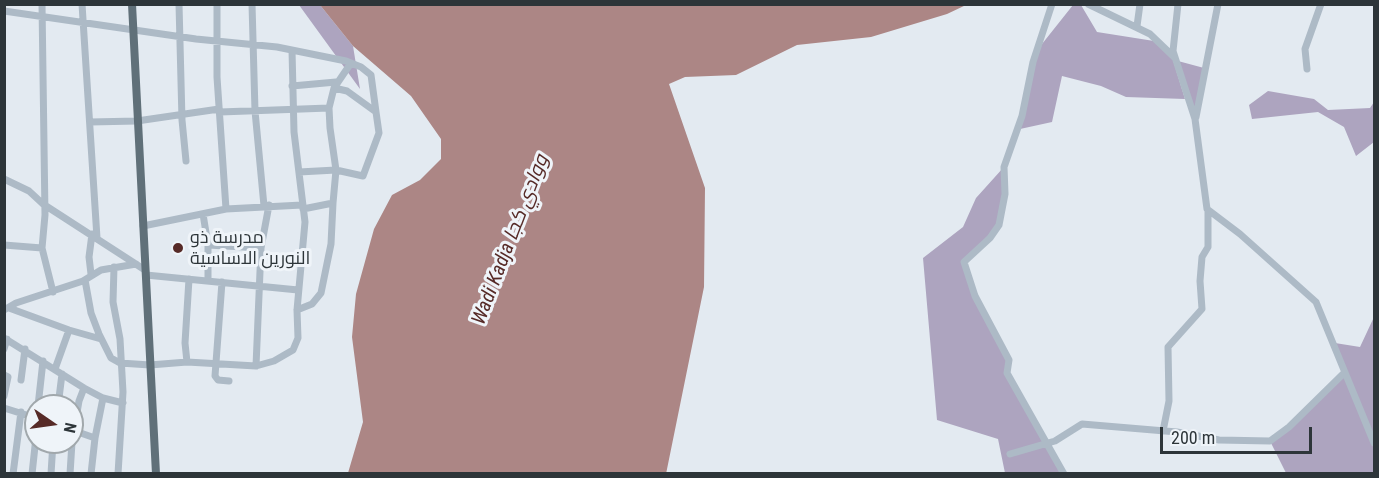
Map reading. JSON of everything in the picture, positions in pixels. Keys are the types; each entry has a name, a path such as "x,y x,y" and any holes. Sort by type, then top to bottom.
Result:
{"main road":[{"path":"132,4 136,121 156,474"}],"street":[{"path":"42,4 44,204 42,248 53,292"},
{"path":"82,4 90,122 94,236 89,257 88,277 91,313 111,358 120,363 150,365 188,362 256,366 281,358 293,350 298,338 298,290 305,236 293,108 292,50"},
{"path":"178,4 186,162"},
{"path":"216,4 219,111 226,209"},
{"path":"252,4 255,111 267,205 261,248 256,366"},
{"path":"1052,4 1033,62 1022,116 1004,167 1005,194 999,225 990,238 964,262 975,296 1008,360 1007,373 1064,474"},
{"path":"1088,4 1101,7 1150,34 1175,59"},
{"path":"1137,26 1140,4"},
{"path":"1163,431 1169,401 1168,347 1202,309 1200,281 1202,257 1208,247 1208,211 1195,119 1172,43 1178,4"},
{"path":"1195,119 1218,4"},
{"path":"1307,69 1305,49 1321,4"},
{"path":"4,11 179,36 254,44 292,50 361,67 371,75 379,133 365,174 336,170 299,172"},
{"path":"297,310 312,304 321,292 331,244 336,170 329,108 335,85 351,63"},
{"path":"292,86 335,85 376,112"},
{"path":"90,122 136,121 219,111 329,108"},
{"path":"4,179 29,191 44,204 146,272 189,279 298,290"},
{"path":"143,226 226,209 267,205 303,207 333,203"},
{"path":"1208,211 1240,234 1316,302 1374,443"},
{"path":"203,214 208,245 208,280"},
{"path":"4,245 42,248"},
{"path":"208,245 261,248"},
{"path":"6,308 114,267 136,264"},
{"path":"114,267 113,302 120,339 123,403 118,474"},
{"path":"188,362 185,343 189,279"},
{"path":"222,282 216,378 229,381"},
{"path":"6,308 101,339"},
{"path":"58,394 58,372 69,330"},
{"path":"4,350 6,338 84,388 103,398 123,403"},
{"path":"21,380 25,349"},
{"path":"39,394 43,361"},
{"path":"1010,454 1063,438 1082,424 1163,431 1219,440 1270,441 1290,427 1344,374"},
{"path":"4,375 8,377 4,396"},
{"path":"82,394 84,388"},
{"path":"91,474 103,398"},
{"path":"4,408 24,413"},
{"path":"13,474 21,412"},
{"path":"84,434 95,438"},
{"path":"32,474 34,454"},
{"path":"51,474 52,454"},
{"path":"70,474 71,454"}],"shaded area":[{"path":"299,5 320,5 353,46 360,89"},
{"path":"1073,5 1081,5 1097,32 1154,41 1173,60 1185,99 1126,97 1101,86 1062,76 1052,122 1020,129 1033,67 1042,44"},
{"path":"1178,61 1204,68 1195,111"},
{"path":"1268,91 1314,99 1328,110 1370,108 1374,102 1374,142 1356,156 1344,127 1318,112 1252,119 1249,105"},
{"path":"1003,168 1004,193 998,225 963,262 1007,360 1007,373 1060,473 1005,473 998,439 937,420 923,258 963,227 976,198"},
{"path":"1374,317 1374,436 1335,343 1360,347"},
{"path":"1344,376 1374,448 1374,473 1286,473 1271,443"}],"water":[{"name":"Wadi Kadja ووادي كجا","path":"320,5 966,5 947,14 871,37 797,45 736,75 685,77 669,84 705,188 704,287 666,474 348,473 363,422 352,337 356,294 374,229 392,195 420,180 441,159 441,139 411,96 353,46"}],"place":[{"name":"مدرسة ذو النورين الاساسية","path":"178,248"}]}
